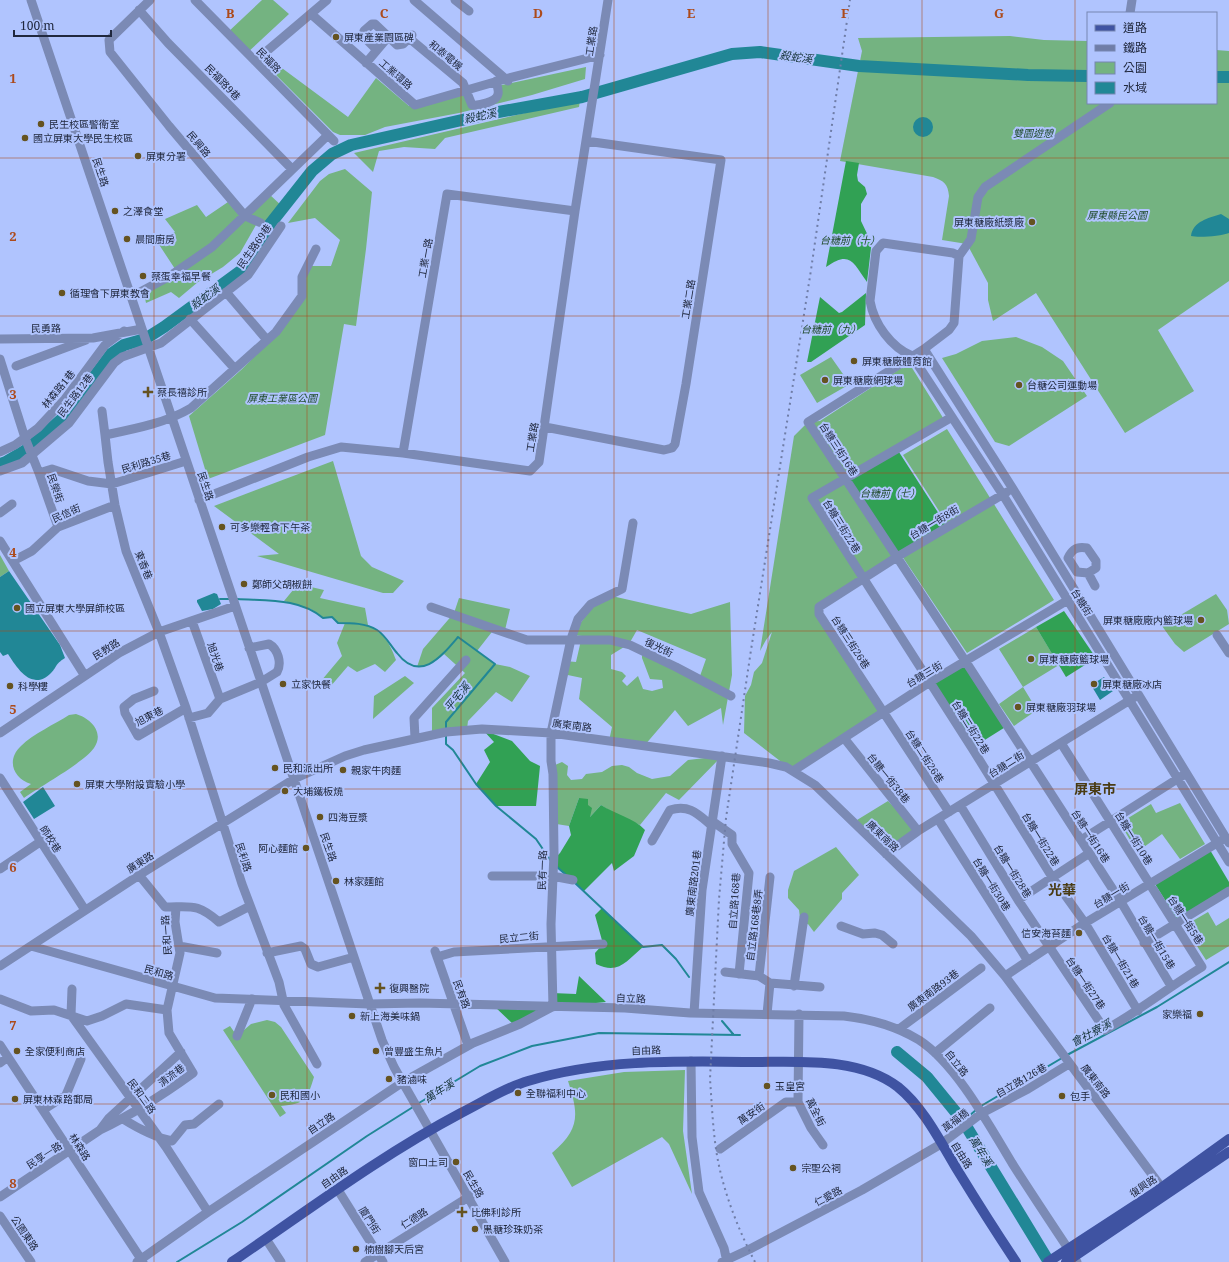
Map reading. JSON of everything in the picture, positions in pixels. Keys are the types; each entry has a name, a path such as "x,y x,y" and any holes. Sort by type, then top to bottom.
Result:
{"main road":[{"name":"自由路","path":"232,1262 430,1130 506,1089 532,1079 622,1064 691,1061 798,1062 855,1066 887,1080 899,1088 911,1101 941,1144 984,1214 1016,1262"},
{"name":"復興路","path":"1048,1262 1071,1257 1164,1191 1229,1139"},
{"name":"復興路","path":"1164,1191 1229,1152"}],"street":[{"name":"民生路","path":"31,0 369,1004 391,1061 422,1117 472,1194 508,1261"},
{"name":"民興路","path":"150,0 109,40 110,52 245,216 261,223"},
{"name":"民福路","path":"195,0 331,138 292,169 245,216"},
{"path":"255,61 327,0"},
{"path":"455,0 469,11"},
{"name":"工業路","path":"199,500 308,457 341,447 403,453 530,472 539,462 575,211 608,0"},
{"path":"1130,12 1132,0"},
{"path":"453,42 414,8 418,1 508,81"},
{"name":"民福路9巷","path":"139,10 164,38 292,169"},
{"name":"工業環路","path":"311,14 414,105 496,81 508,81 600,56"},
{"name":"和泰電機","path":"377,50 363,36 364,31 368,26 376,24 388,37 400,45 410,37 463,83 472,105 492,101 497,98 498,94 496,81"},
{"path":"366,62 388,37"},
{"path":"924,349 949,330 954,322 959,256 971,238 978,197 985,187 1109,104"},
{"name":"工業二路","path":"545,427 664,450 672,448 675,444 686,384 721,160 586,141"},
{"name":"工業一路","path":"403,453 447,194 575,211"},
{"path":"131,297 170,276 212,247 245,216"},
{"name":"民生路69巷","path":"148,349 161,343 248,275 281,226"},
{"path":"912,356 895,346 878,324 872,309 870,301 876,251 883,243 953,253 959,256"},
{"path":"105,435 137,428 172,417 191,408 276,332 302,296 302,277 316,249"},
{"path":"226,292 267,340"},
{"path":"190,319 235,369"},
{"name":"民勇路","path":"16,366 92,338 124,331 142,329"},
{"name":"林森路1巷","path":"0,452 25,438 38,428 66,399 105,345 124,331"},
{"name":"民勇路","path":"0,339 92,338"},
{"name":"民生路12巷","path":"0,471 22,463 69,423 114,363 122,357 148,349"},
{"name":"台糖三街16巷","path":"924,349 808,422 966,662"},
{"name":"台糖街","path":"924,349 1015,487 1138,695 1228,838"},
{"name":"台糖街","path":"912,356 1003,495 1229,862"},
{"path":"0,359 25,438"},
{"path":"102,412 115,505"},
{"name":"台糖三街22巷","path":"930,682 812,498 952,417"},
{"name":"民榮街","path":"25,438 40,473 58,527"},
{"name":"民利路35巷","path":"112,484 186,461"},
{"path":"40,473 52,469 88,481 112,484"},
{"name":"台糖一街8街","path":"863,579 897,557 1015,487"},
{"path":"0,512 12,504"},
{"name":"民信街","path":"13,561 32,550 58,527 115,505"},
{"name":"東香巷","path":"115,505 126,551 159,632"},
{"path":"551,733 571,639 578,619 591,604 622,589 633,523"},
{"path":"0,541 85,676"},
{"path":"1088,573 1095,586"},
{"name":"台糖三街26巷","path":"863,579 819,607 819,614 883,712"},
{"name":"台糖三街","path":"793,771 930,682 1068,600"},
{"name":"民教路","path":"0,733 119,653 159,632 235,606"},
{"name":"復光街","path":"431,607 527,640 610,640 630,645 731,696"},
{"name":"旭光巷","path":"192,621 220,699"},
{"path":"159,632 189,718 208,713 220,699 261,682 277,672 280,661 275,650 269,644 249,648"},
{"path":"1217,635 1229,653"},
{"path":"415,738 414,718 466,660"},
{"name":"台糖一街16巷","path":"966,662 1081,840 1088,854 1121,902"},
{"name":"台糖二街22巷","path":"930,682 994,784"},
{"name":"旭東巷","path":"154,691 134,699 124,707 125,713 138,736 186,708"},
{"name":"台糖二街","path":"886,854 918,831 1138,695"},
{"name":"台糖二街26巷","path":"883,712 949,812"},
{"name":"民利路","path":"189,718 222,824 284,1000"},
{"name":"廣東南路","path":"294,779 345,756 415,738 446,732 482,729 551,733 722,756 769,763 793,771 815,785 971,936 1005,976 1164,1191"},
{"name":"民有一路","path":"551,733 554,856 551,924 553,945 553,1007"},
{"name":"台糖一街38巷","path":"844,738 918,831"},
{"name":"台糖一街10巷","path":"1061,743 1150,885"},
{"name":"廣東南路201巷","path":"694,1013 702,890 722,756"},
{"path":"1081,840 1186,773"},
{"name":"師校巷","path":"0,778 85,910"},
{"name":"廣東路","path":"0,966 139,875 294,779"},
{"name":"台糖一街22巷","path":"994,784 1052,877 1085,924"},
{"name":"台糖一街28巷","path":"960,805 1018,900 1050,946"},
{"path":"652,841 670,810 678,808 692,809 712,823"},
{"name":"台糖一街30巷","path":"938,819 1028,961"},
{"name":"自立路168巷","path":"712,823 732,835 732,844 749,873 739,974"},
{"name":"台糖一街","path":"1005,976 1085,924 1217,843 1228,838"},
{"path":"0,869 40,842"},
{"path":"1018,900 1088,854"},
{"path":"139,875 165,906 187,906 205,910 219,922 250,906"},
{"path":"492,876 552,876 573,880"},
{"name":"自立路168巷8弄","path":"759,976 770,877"},
{"name":"台糖一街5巷","path":"1150,885 1202,967 1171,986"},
{"path":"1144,943 1229,891"},
{"name":"台糖一街15巷","path":"1121,902 1144,943 1171,986"},
{"name":"民和一路","path":"176,907 175,922 178,930 179,946 178,967 167,1010 169,1033 181,1052"},
{"path":"794,986 804,917"},
{"name":"台糖一街21巷","path":"1085,924 1138,1011"},
{"path":"841,926 864,934 874,933 882,935 894,944"},
{"name":"民立二街","path":"436,954 553,945 604,944"},
{"name":"民和路","path":"31,946 215,998 369,1004 553,1007"},
{"path":"179,946 217,953"},
{"path":"267,953 300,946 305,949 311,964 318,968 354,957"},
{"name":"台糖一街27巷","path":"1050,946 1105,1030 1138,1011"},
{"name":"民有路","path":"436,954 468,1045"},
{"name":"廣東南路93巷","path":"899,1029 981,968"},
{"path":"725,972 759,976 770,983 820,987"},
{"path":"767,1014 770,983"},
{"path":"1138,1011 1171,986"},
{"path":"71,1015 72,989"},
{"path":"0,999 31,1010 54,1010 87,1020 102,1016 126,1004 167,1010"},
{"path":"237,1036 252,999"},
{"path":"284,1000 284,1005 318,1064"},
{"name":"自立路","path":"140,1261 208,1212 403,1082 468,1045 520,1024 553,1007 625,1008 694,1013 844,1016 870,1019 899,1029 935,1053 982,1112 1011,1162 1071,1257"},
{"path":"935,1053 990,1008"},
{"name":"萬全街","path":"799,1014 798,1102 811,1128 823,1145"},
{"name":"民和二路","path":"71,1015 158,1138 208,1212"},
{"name":"林森路","path":"0,1045 140,1261"},
{"path":"100,1130 130,1098 181,1052"},
{"name":"清流巷","path":"100,1130 123,1119 137,1108 161,1096 193,1073 181,1052"},
{"path":"0,1063 8,1057"},
{"path":"43,1110 66,1095 81,1059"},
{"name":"自立路126巷","path":"982,1112 1028,1089 1065,1059"},
{"path":"691,1061 692,1137 699,1192 724,1248 725,1261"},
{"name":"萬安街","path":"720,1149 786,1102 798,1102"},
{"path":"123,1119 140,1130 158,1138 172,1141 185,1125 194,1124 219,1104"},
{"name":"萬福橋","path":"941,1144 982,1112"},
{"name":"民享一路","path":"0,1197 100,1130"},
{"name":"仁愛路","path":"725,1261 862,1190 941,1144"},
{"name":"廈門街","path":"338,1190 383,1262"},
{"name":"仁德路","path":"365,1262 472,1194"},
{"name":"公園東路","path":"0,1216 31,1262"},
{"path":"266,1239 280,1262"}],"green space":[{"path":"262,0 273,0 289,14 247,53 227,33"},
{"name":"屏東縣民公園","path":"1010,36 1044,40 1087,41 1087,104 1217,104 1217,50 1229,51 1229,281 1158,330 1194,391 1125,433 1036,293 993,321 988,300 988,283 967,244 942,240 949,196 948,189 945,184 933,177 840,161 862,51 858,38"},
{"path":"267,57 348,117 376,78 409,106 468,94 470,102 492,101 497,86 586,67 585,79 532,95 459,113 385,127 365,135 340,135 333,132 263,62"},
{"path":"580,100 579,107 445,138 435,149 404,147 379,151 373,172 354,153"},
{"name":"台糖前（十）","path":"846,161 859,163 857,175 858,181 865,187 867,194 861,204 861,221 871,242 867,282 854,264 846,259 841,259 826,267"},
{"name":"屏東工業區公園","path":"345,169 372,192 356,326 344,324 325,435 208,479 189,416 241,370 269,342 301,302 304,278 311,266 331,266 340,240 315,218 288,223 320,181 329,174"},
{"path":"268,193 285,209 273,227 256,225 240,253 223,267 198,282 179,298 171,292 146,303 144,293 177,272 158,243 175,232 165,219 197,205 206,217 228,202 242,218"},
{"name":"台糖前（九）","path":"866,293 865,325 811,362 807,362 820,297 839,313"},
{"name":"台糖公司運動場","path":"1016,337 1042,347 1063,361 1087,396 1009,446 995,442 942,358 956,354 982,341"},
{"name":"屏東糖廠網球場","path":"831,357 850,384 817,403 800,375"},
{"path":"909,363 945,421 846,479 897,557 819,607 883,712 793,771 744,733 745,696 751,685 754,672 762,663 772,632 760,651 794,436 808,422 820,421"},
{"path":"947,429 1054,600 967,653 902,556 950,528 903,455"},
{"name":"台糖前（七）","path":"897,449 948,528 897,557 845,479"},
{"path":"333,461 361,556 372,567 404,581 393,593 383,593 257,556 279,554 214,506"},
{"path":"0,555 9,571 0,577"},
{"path":"298,584 324,590 320,598 365,608 368,625 386,640 396,660 385,672 375,664 357,672 348,666 330,687 321,681 342,656 337,643 345,623 338,623 332,617 323,618 311,609 284,601"},
{"path":"603,594 691,614 730,602 732,675 723,725 721,708 688,726 675,710 644,746 609,741 612,727 579,699 582,678 563,674 565,661 576,662 582,636 571,635","holes":["637,630 706,659 700,676 642,649 642,658 650,679 662,680 663,688 652,691 643,689 638,676 627,686 622,681 626,676 622,672 611,669 611,655 629,644"]},
{"name":"屏東糖廠廠内籃球場","path":"1216,594 1227,610 1229,624 1184,652 1175,644 1162,626"},
{"path":"459,598 510,609 505,630 495,628 477,651 495,664 510,667 530,676 512,702 496,692 468,721 467,729 432,734 432,708 465,673 444,654 432,663 417,667 423,649 454,613"},
{"path":"1064,611 1096,658 1066,677 1036,627"},
{"name":"屏東糖廠籃球場","path":"1036,627 1059,665 1023,687 999,649"},
{"path":"966,662 1007,726 972,748 930,682"},
{"path":"405,676 414,683 373,719 374,696"},
{"name":"屏東糖廠羽球場","path":"1023,687 1037,710 1014,726 999,704"},
{"path":"76,714 91,722 97,731 97,742 94,748 89,754 72,767 24,798 20,792 31,784 20,778 16,773 13,763 16,751 38,733 69,715"},
{"path":"483,730 512,741 530,761 540,766 536,806 496,806 476,784 490,762 484,750 494,742"},
{"path":"722,756 679,800 666,793 640,825 613,813 601,805 589,818 579,798 569,826 550,823 555,765 562,762 568,766 567,775 571,780 582,779 586,774 602,772 612,766 622,765 652,779 670,776 688,760"},
{"path":"579,798 588,799 588,805 592,808 590,817 601,805 630,819 645,830 634,856 614,871 612,863 584,891 551,862 560,853 571,835 569,826"},
{"path":"888,801 918,831 886,854 857,820"},
{"path":"1180,803 1205,844 1180,859 1162,834 1137,852 1120,823 1151,804 1156,813"},
{"path":"836,847 859,875 842,893 842,899 814,932 808,924 801,926 799,910 788,898 788,890 794,871"},
{"path":"1210,850 1229,882 1229,887 1177,919 1155,884"},
{"path":"602,908 643,947 622,965 611,968 596,964 595,953 603,944 595,915"},
{"path":"1208,912 1216,926 1229,918 1229,946 1206,960 1184,926"},
{"path":"579,976 606,1002 555,1007 515,1026 494,1006 553,1007 552,993 576,994"},
{"path":"267,1020 275,1022 281,1027 314,1077 307,1096 295,1104 281,1106 286,1113 280,1117 223,1030 230,1026 237,1036 251,1024"},
{"path":"685,1070 683,1131 692,1194 669,1144 662,1137 572,1187 552,1153 568,1136 575,1121 574,1103 568,1081 624,1072"}],"water":[{"path":"919,117 927,117 933,123 933,131 927,137 919,137 913,131 913,123"},
{"path":"1221,214 1229,219 1229,233 1199,237 1191,236 1192,231 1202,221"},
{"name":"國立屏東大學屏師校區","path":"9,571 60,645 65,658 51,673 38,680 31,679 26,676 16,666 8,654 3,656 0,652 0,577"},
{"path":"214,593 217,594 221,604 213,609 202,611 197,600"},
{"path":"1104,677 1113,691 1100,700 1091,685"},
{"path":"43,787 55,806 34,819 23,802"}],"waterway":[{"name":"殺蛇溪","path":"0,464 28,449 64,417 111,354 124,345 145,339 164,327 246,267 258,250 267,228 312,171 332,154 351,145 493,113 582,97 732,54 760,52 859,66 1028,75 1087,76"},
{"name":"殺蛇溪","path":"1217,77 1229,77"},
{"name":"平宅溪","path":"220,599 231,599"},
{"name":"平宅溪","path":"237,599 293,604 304,607 323,618 332,617 338,623 368,626 377,630 383,635 397,653 406,662 414,666 430,664 445,652 458,637 495,664 446,722 446,728"},
{"name":"平宅溪","path":"446,735 446,744 453,750 476,784 496,806 536,839 551,861"},
{"name":"平宅溪","path":"557,867 565,874"},
{"name":"平宅溪","path":"575,883 643,947 662,945 676,959 689,977"},
{"name":"會社寮溪","path":"1067,1055 1157,1007 1229,962"},
{"name":"平宅溪","path":"722,1021 733,1034"},
{"name":"萬年溪","path":"419,1103 480,1066 532,1046 599,1033 740,1035"},
{"name":"萬年溪","path":"897,1052 927,1077 963,1121 1049,1262"},
{"name":"會社寮溪","path":"981,1106 1062,1058"},
{"name":"萬年溪","path":"177,1262 242,1222 367,1136 413,1107"},
{"name":"會社寮溪","path":"963,1121 976,1110"}],"railway":[{"path":"755,1262 738,1226 724,1187 716,1151 714,1131 710,1079 719,899 726,818 811,270 850,0"}],"place":[{"name":"屏東產業園區碑","path":"336,37"},
{"name":"民生校區警衛室","path":"41,124"},
{"name":"國立屏東大學民生校區","path":"25,138"},
{"name":"屏東分署","path":"138,156"},
{"name":"之澤食堂","path":"115,211"},
{"name":"屏東糖廠紙漿廠","path":"1032,222"},
{"name":"晨間廚房","path":"127,239"},
{"name":"蔡蛋幸福早餐","path":"143,276"},
{"name":"循理會下屏東教會","path":"62,293"},
{"name":"屏東糖廠體育館","path":"854,361"},
{"name":"屏東糖廠網球場","path":"825,380"},
{"name":"台糖公司運動場","path":"1019,385"},
{"name":"蔡長禧診所","path":"148,392"},
{"name":"可多樂輕食下午茶","path":"222,527"},
{"name":"鄭師父胡椒餅","path":"244,584"},
{"name":"國立屏東大學屏師校區","path":"17,608"},
{"name":"屏東糖廠廠内籃球場","path":"1201,620"},
{"name":"屏東糖廠籃球場","path":"1031,659"},
{"name":"立家快餐","path":"283,684"},
{"name":"屏東糖廠冰店","path":"1094,684"},
{"name":"科學樓","path":"10,686"},
{"name":"屏東糖廠羽球場","path":"1018,707"},
{"name":"民和派出所","path":"275,768"},
{"name":"親家牛肉麵","path":"343,770"},
{"name":"屏東大學附設實驗小學","path":"77,784"},
{"name":"大埔鐵板燒","path":"285,791"},
{"name":"四海豆漿","path":"320,817"},
{"name":"阿心麵館","path":"306,848"},
{"name":"林家麵館","path":"336,881"},
{"name":"信安海苔麵","path":"1079,933"},
{"name":"復興醫院","path":"380,988"},
{"name":"家樂福","path":"1200,1014"},
{"name":"新上海美味鍋","path":"352,1016"},
{"name":"全家便利商店","path":"17,1051"},
{"name":"曾豐盛生魚片","path":"376,1051"},
{"name":"豬滷味","path":"389,1079"},
{"name":"玉皇宮","path":"767,1086"},
{"name":"全聯福利中心","path":"518,1093"},
{"name":"民和國小","path":"272,1095"},
{"name":"包手","path":"1062,1096"},
{"name":"屏東林森路郵局","path":"15,1099"},
{"name":"窗口土司","path":"456,1162"},
{"name":"宗聖公祠","path":"793,1168"},
{"name":"比佛利診所","path":"462,1212"},
{"name":"黑糖珍珠奶茶","path":"475,1229"},
{"name":"楠樹腳天后宮","path":"356,1249"}],"district":[{"name":"屏東市","path":"1095,789"},
{"name":"光華","path":"1062,890"}],"park label":[{"name":"雙園遊憩","path":"1033,133"}]}
